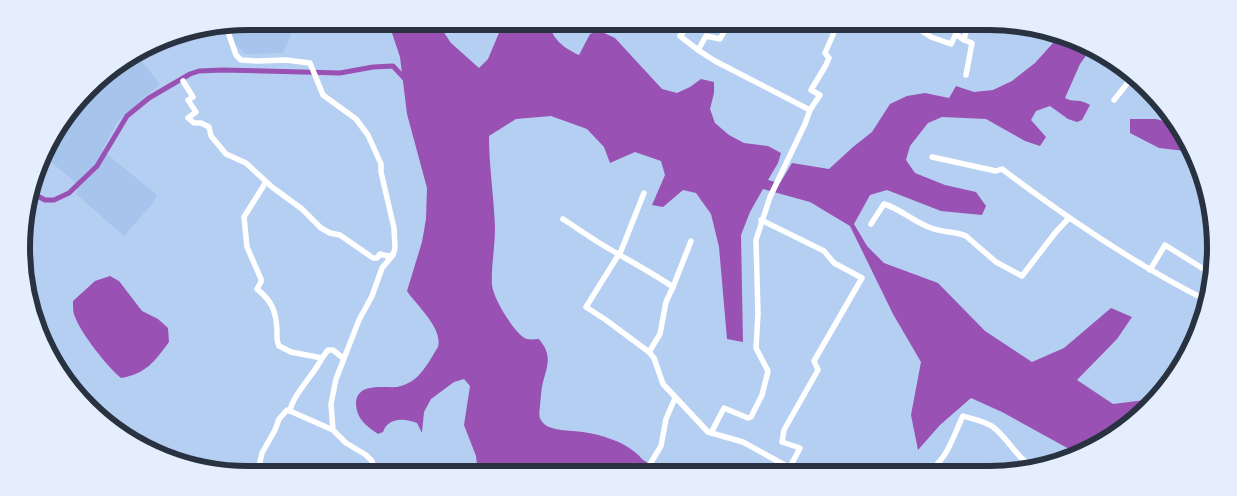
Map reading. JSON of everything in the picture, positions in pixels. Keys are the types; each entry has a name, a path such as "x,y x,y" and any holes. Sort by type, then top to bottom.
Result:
{"street":[{"path":"685,30 680,36 715,61 810,110"},
{"path":"698,50 706,36 720,39 725,30"},
{"path":"711,433 724,408 745,418 751,417 762,395 768,371 756,348 758,314 756,240 770,197 810,110 820,94 811,90 829,58 825,53 835,30"},
{"path":"920,30 931,37 951,44 956,34 972,43 966,75"},
{"path":"964,40 966,30"},
{"path":"228,31 236,55 241,60 286,60 310,63 323,95 356,119 368,135 381,164 381,172 394,228 395,248 393,255 382,268 376,288 362,313 343,358 331,404 332,430"},
{"path":"183,81 194,97 188,100 196,112 188,118 194,124 206,124 219,148 230,157 246,163 266,182 302,209 326,231 340,235 374,258 377,258 380,254 393,255"},
{"path":"1114,100 1129,81"},
{"path":"932,157 996,171 1002,170 1069,218 1150,270 1201,298"},
{"path":"266,182 244,217 247,247 261,279 257,289 272,304 277,329 276,339 279,346 291,352 322,358"},
{"path":"644,193 619,254 586,307 606,320 654,358 663,384 711,433 743,442 788,466"},
{"path":"871,224 884,204 894,207 928,228 945,233 960,233 966,236 996,262 1022,276 1069,218"},
{"path":"563,219 673,287"},
{"path":"761,220 824,252 834,263 862,278 814,361 818,370 784,430 782,442 800,448 791,466"},
{"path":"648,352 660,334 666,302 691,241"},
{"path":"1150,270 1165,245 1206,270"},
{"path":"290,411 291,404 328,350 333,350 343,358"},
{"path":"649,466 661,446 665,425 675,398"},
{"path":"259,466 262,452 276,430 279,419 288,410 332,430 346,443 366,455 373,466"},
{"path":"938,466 950,446 963,416 992,426 1027,463"}],"shaded area":[{"path":"234,30 293,30 283,53 246,54 221,32"},
{"path":"391,30 444,30 451,43 479,68 488,59 500,30 551,30 559,42 579,55 590,34 600,31 615,38 662,89 677,93 701,79 714,82 714,93 710,109 715,123 729,135 744,143 768,146 781,153 778,163 768,180 780,183 792,163 829,169 872,132 890,104 907,96 925,93 949,98 956,86 974,92 993,90 1012,81 1035,63 1055,41 1085,52 1088,53 1080,64 1065,98 1090,105 1082,120 1077,122 1068,119 1050,106 1036,111 1031,120 1046,137 1040,146 1025,141 986,119 942,117 928,123 910,146 906,160 915,173 945,185 976,192 986,206 982,215 941,211 887,190 870,195 854,224 867,246 884,263 938,283 985,331 1032,362 1064,348 1111,308 1132,317 1117,339 1077,380 1113,404 1145,400 1122,421 1098,437 1070,450 1002,412 971,398 940,425 918,450 911,415 921,362 893,314 850,226 810,202 763,189 750,212 741,235 743,342 727,339 719,247 711,214 696,193 683,190 663,207 652,205 665,175 661,161 635,152 610,163 604,147 587,129 551,116 516,119 489,136 495,228 493,291 505,315 517,331 527,339 539,339 546,350 548,360 539,412 544,424 554,429 590,433 611,439 638,454 648,463 646,466 477,466 476,456 464,425 470,386 464,379 454,382 431,399 424,412 422,433 417,423 397,420 393,421 385,427 383,432 378,434 366,425 358,414 357,397 366,389 397,387 412,381 430,361 438,347 439,340 433,325 407,291 422,242 426,219 427,188 407,114 400,57"},
{"path":"140,59 160,84 118,121 102,150 157,195 153,203 124,236 76,194 78,189 74,181 49,160 52,152 84,104 115,75"},
{"path":"1130,119 1156,119 1167,122 1184,151 1159,148 1130,133"},
{"path":"110,276 119,281 142,311 158,319 168,328 169,342 154,361 143,370 121,378 89,341 78,324 73,309 73,301 95,281"}],"waterway":[{"path":"36,195 45,200 54,200 69,193 97,166 127,116 149,98 190,74 199,71 340,73 373,67 393,66 406,80"}]}
